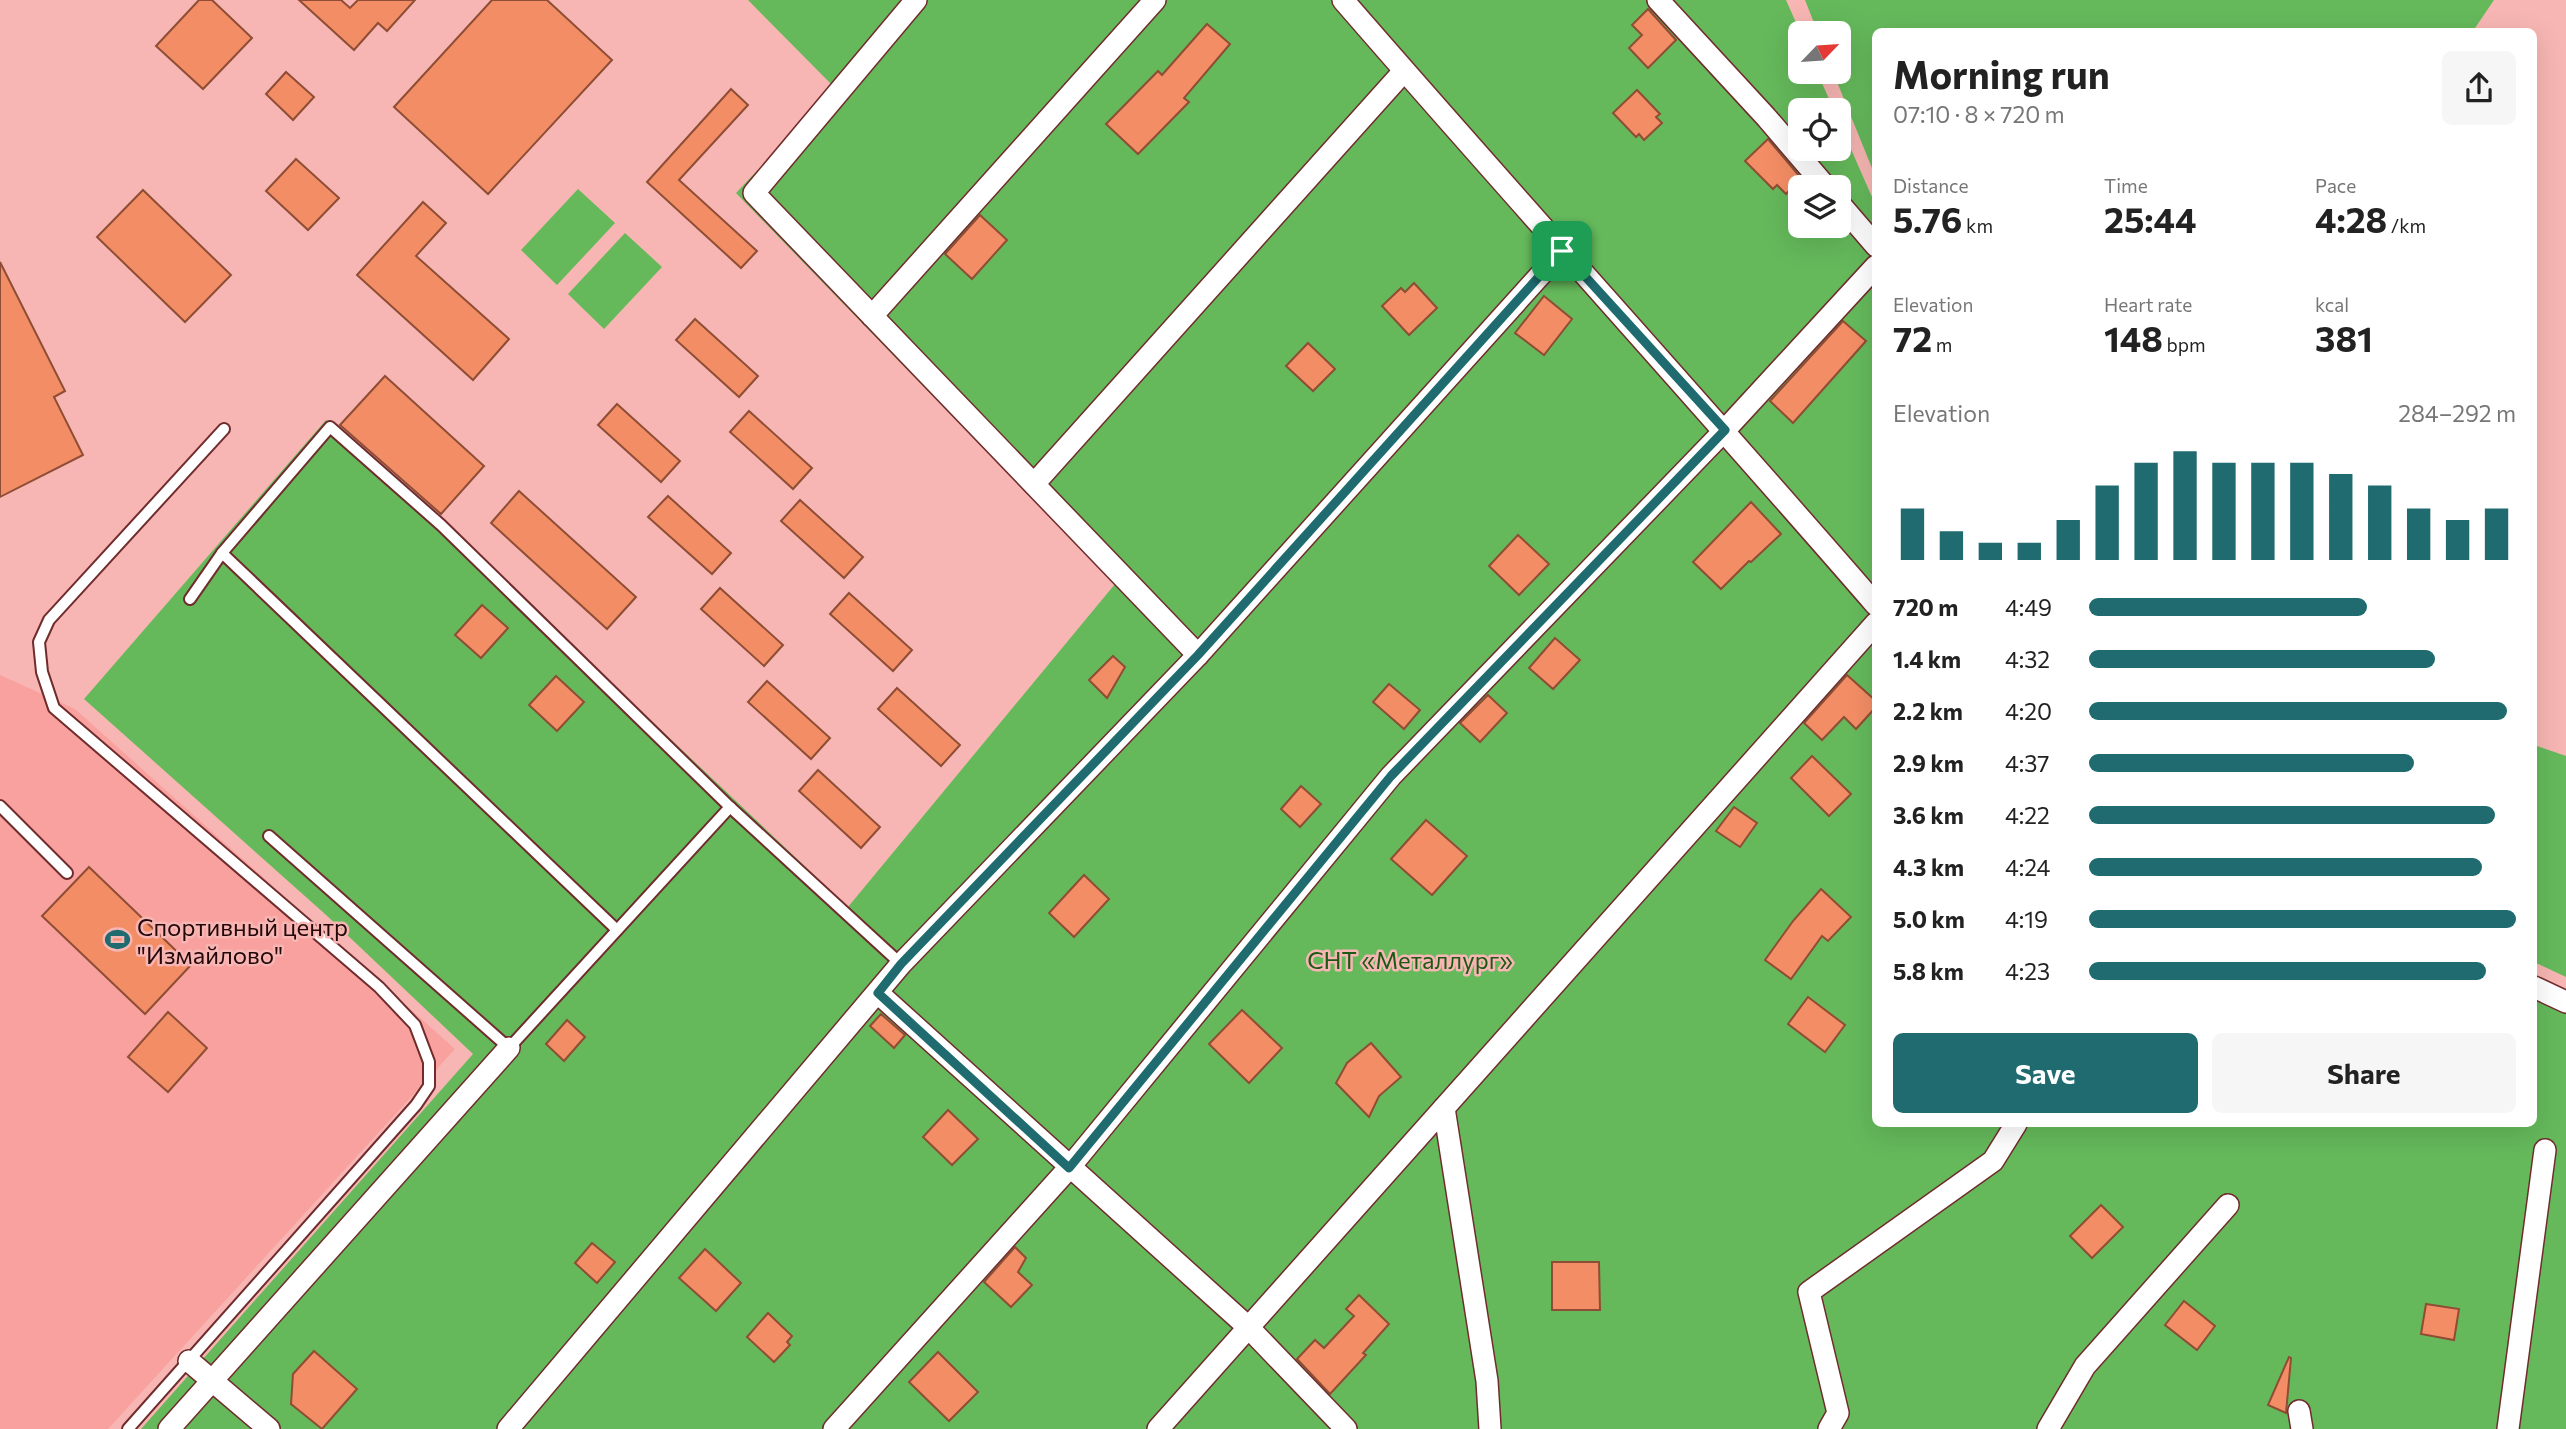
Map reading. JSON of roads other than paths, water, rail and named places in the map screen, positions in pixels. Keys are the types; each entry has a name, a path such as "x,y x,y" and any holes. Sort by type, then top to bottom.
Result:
{"street":[{"path":"916,0 754,193 1198,655"},
{"path":"872,316 1155,0"},
{"path":"1343,0 1562,251 1725,430 1872,600"},
{"path":"1658,0 1816,175"},
{"path":"1034,484 1404,71"},
{"path":"1851,216 1872,241"},
{"path":"508,1429 901,964 1198,655 1562,251"},
{"path":"834,1429 1069,1168 1391,776 1725,430 1872,270"},
{"path":"1158,1429 1872,627"},
{"path":"2537,988 2566,1002"},
{"path":"878,993 1248,1327 1346,1429"},
{"path":"169,1429 509,1048"},
{"path":"1444,1108 1487,1381 1490,1429"},
{"path":"1829,1429 1838,1413 1809,1292 1993,1161 2014,1127"},
{"path":"2508,1429 2545,1150"},
{"path":"2048,1429 2084,1366 2228,1205"},
{"path":"189,1361 269,1429"}],"lane":[{"path":"190,599 222,553 330,427 441,525 730,807 901,964"},
{"path":"128,1429 416,1105 429,1086 429,1062 415,1025 379,987 54,708 42,672 39,642 49,620 224,429"},
{"path":"222,553 616,929"},
{"path":"0,806 67,873"},
{"path":"269,836 509,1048 730,807"}],"place":[{"name":"Спортивный центр \"Измайлово\"","path":"117,940"}],"park label":[{"name":"СНТ «Металлург»","path":"1410,959"}]}
